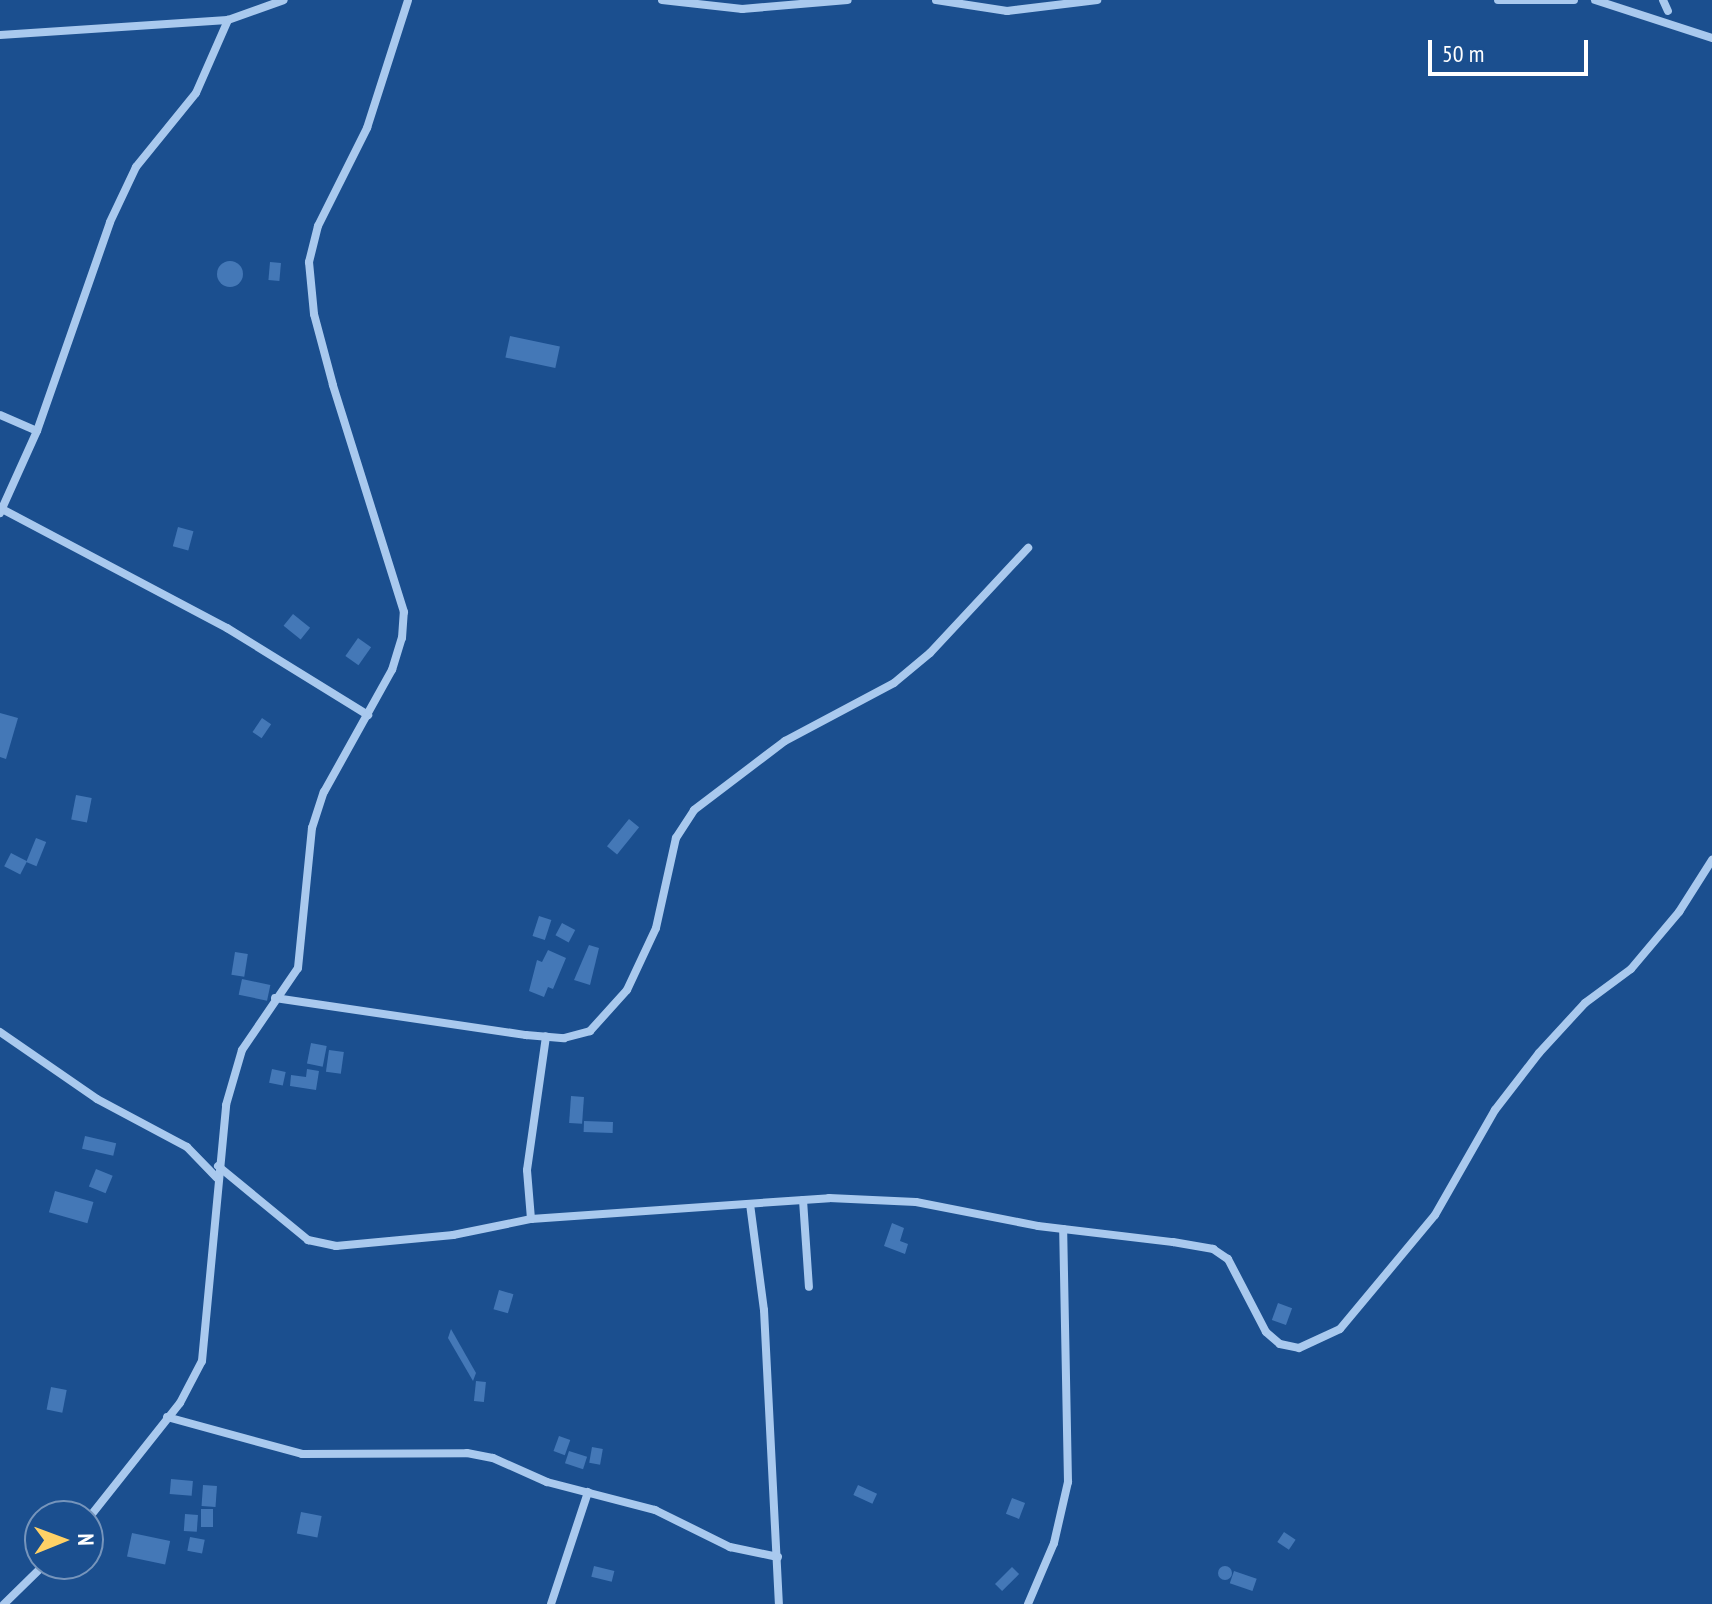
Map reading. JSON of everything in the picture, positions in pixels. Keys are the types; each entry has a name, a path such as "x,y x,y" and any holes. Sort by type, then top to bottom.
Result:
{"street":[{"path":"0,35 228,20 284,0"},
{"path":"103,1500 167,1417 202,1361 226,1105 242,1050 298,968 304,945 306,872 320,804 392,670 404,612 333,385 314,314 309,262 318,226 367,128 408,0"},
{"path":"662,0 742,9 848,0"},
{"path":"936,0 1007,11 1097,0"},
{"path":"1498,0 1574,0"},
{"path":"1595,0 1712,38"},
{"path":"1663,0 1668,11"},
{"path":"228,20 196,93 136,167 110,222 37,431 1,511 227,628 368,715"},
{"path":"0,415 37,431"},
{"path":"275,998 546,1036 590,1031 627,990 656,928 676,838 694,810 785,741 894,683 930,653 1028,548"},
{"path":"218,1166 308,1240 336,1246 453,1235 531,1219 803,1200 916,1202 1063,1229 1213,1249 1228,1259 1266,1332 1280,1344 1299,1348 1325,1339 1340,1329 1435,1215 1495,1110 1539,1053 1585,1003 1631,969 1679,912 1712,860"},
{"path":"0,1032 97,1099 187,1147 217,1178"},
{"path":"531,1219 527,1170 546,1036"},
{"path":"803,1200 809,1287"},
{"path":"750,1204 764,1310 779,1604"},
{"path":"1028,1604 1054,1543 1068,1482 1063,1229"},
{"path":"167,1417 302,1454 467,1453 655,1510 730,1547 778,1557"},
{"path":"551,1604 588,1492"},
{"path":"4,1604 29,1580"}],"building":[{"path":"230,261 239,265 243,274 239,283 230,287 221,283 217,274 221,265"},
{"path":"270,262 281,263 279,281 268,280"},
{"path":"510,336 560,347 555,368 505,358"},
{"path":"178,527 193,531 188,550 173,546"},
{"path":"293,614 310,628 301,640 284,626"},
{"path":"358,638 371,647 358,665 345,656"},
{"path":"0,713 18,718 6,759 0,757"},
{"path":"262,718 271,724 262,738 252,732"},
{"path":"76,795 92,798 87,823 71,820"},
{"path":"629,819 639,827 617,854 607,846"},
{"path":"36,838 46,842 36,866 26,862"},
{"path":"11,853 27,861 20,875 4,866"},
{"path":"539,916 551,920 545,940 533,936"},
{"path":"562,923 575,930 569,942 555,935"},
{"path":"589,945 599,948 590,985 574,980"},
{"path":"548,950 566,958 553,989 548,987 544,997 529,991 537,960 542,962"},
{"path":"235,952 248,954 244,977 231,975"},
{"path":"242,979 270,985 267,1001 239,995"},
{"path":"311,1043 327,1046 323,1067 307,1064"},
{"path":"329,1050 344,1052 341,1074 326,1072"},
{"path":"272,1069 286,1072 283,1086 269,1083"},
{"path":"307,1069 319,1071 316,1090 290,1086 291,1075 306,1077"},
{"path":"571,1096 584,1097 582,1124 569,1123"},
{"path":"584,1121 613,1122 613,1133 584,1132"},
{"path":"85,1136 116,1143 113,1156 82,1149"},
{"path":"96,1169 113,1176 106,1193 89,1187"},
{"path":"55,1191 93,1202 87,1223 49,1212"},
{"path":"892,1223 904,1228 900,1241 908,1244 905,1254 884,1246"},
{"path":"499,1290 513,1294 508,1313 493,1309"},
{"path":"1278,1303 1292,1308 1286,1325 1272,1320"},
{"path":"451,1329 476,1373 473,1381 448,1338"},
{"path":"476,1381 486,1382 484,1402 474,1401"},
{"path":"51,1387 67,1390 62,1413 47,1410"},
{"path":"559,1436 570,1440 565,1455 554,1451"},
{"path":"592,1447 603,1449 600,1465 589,1463"},
{"path":"569,1451 587,1457 583,1469 565,1463"},
{"path":"171,1479 193,1481 192,1496 170,1494"},
{"path":"203,1485 217,1486 216,1507 202,1506"},
{"path":"858,1485 877,1494 872,1504 853,1495"},
{"path":"1012,1498 1025,1503 1019,1519 1006,1514"},
{"path":"201,1509 213,1509 213,1527 201,1527"},
{"path":"301,1512 322,1516 317,1538 297,1534"},
{"path":"185,1514 198,1515 197,1532 184,1531"},
{"path":"1284,1532 1296,1540 1289,1550 1277,1542"},
{"path":"132,1533 170,1541 165,1565 127,1556"},
{"path":"190,1537 205,1540 202,1554 187,1551"},
{"path":"594,1566 614,1571 612,1582 591,1577"},
{"path":"1225,1566 1232,1573 1225,1580 1218,1573"},
{"path":"1012,1567 1019,1574 1002,1591 995,1584"},
{"path":"1234,1571 1257,1579 1252,1591 1230,1583"}]}
